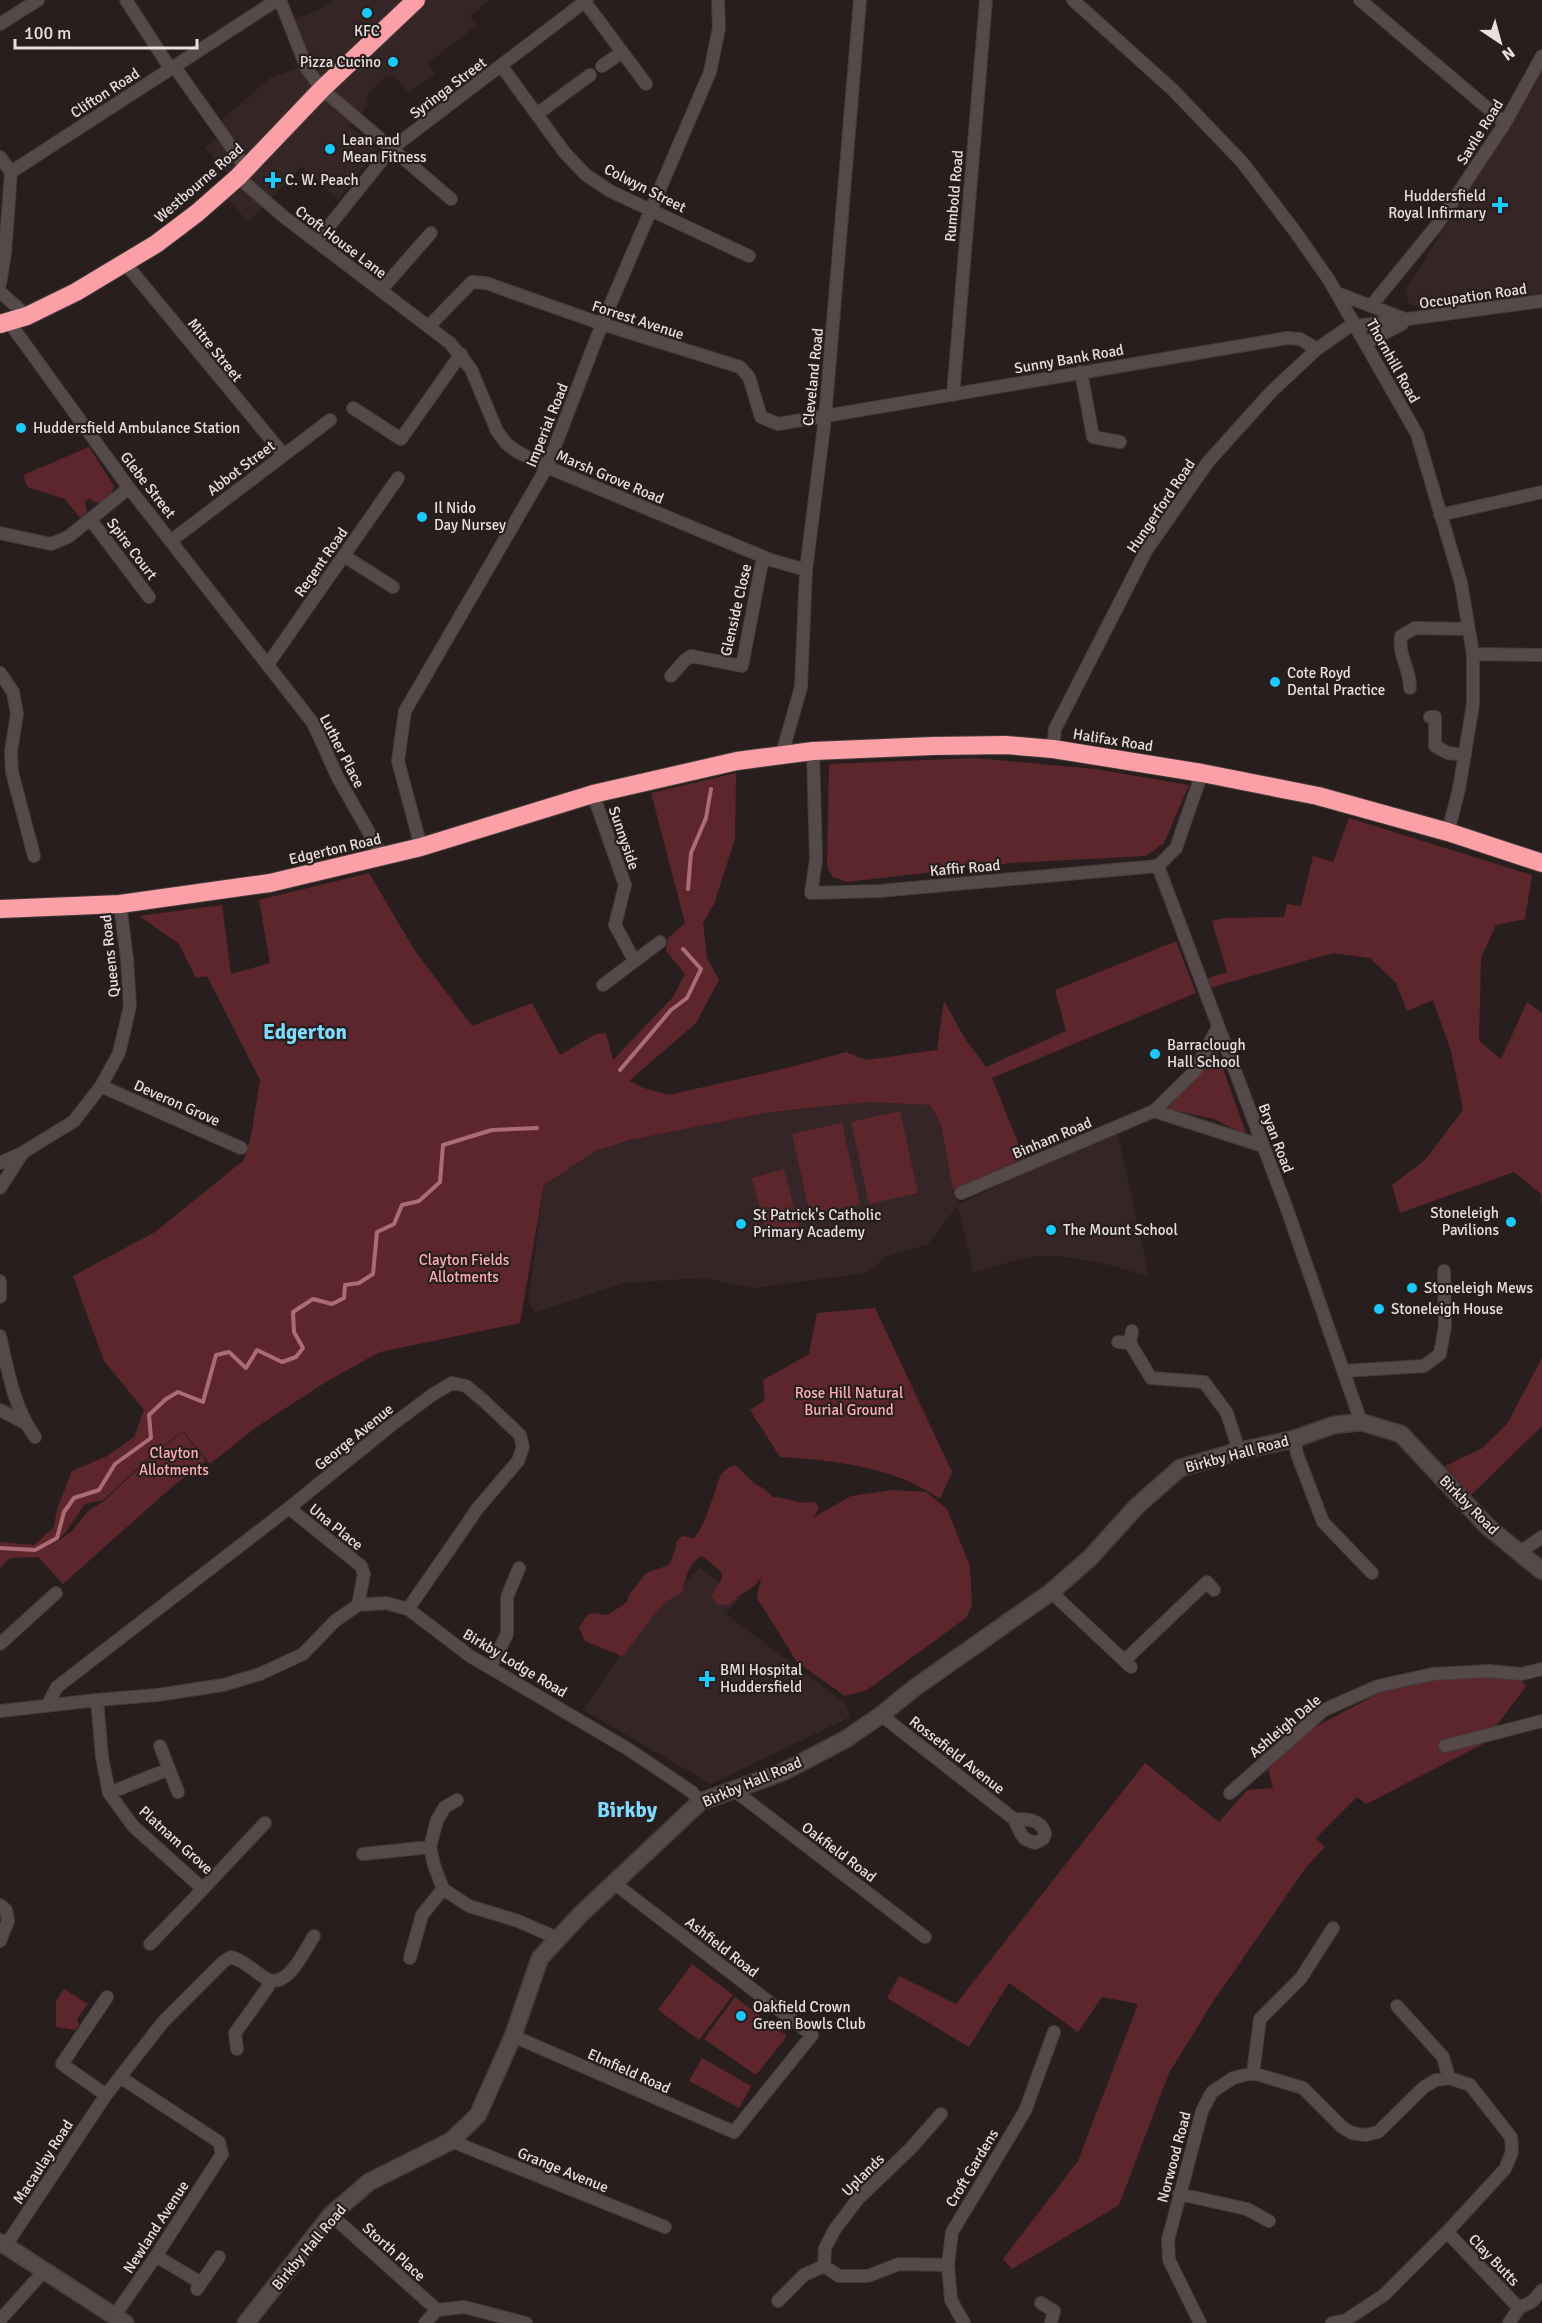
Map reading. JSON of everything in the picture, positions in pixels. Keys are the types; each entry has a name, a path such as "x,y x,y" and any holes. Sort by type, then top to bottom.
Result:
{"highway":[{"name":"Westbourne Road","path":"4,323 27,316 76,292 156,244 197,213 243,173 322,89 416,0"},
{"name":"Halifax Road","path":"668,777 737,761 813,751 933,746 1053,748 1202,772 1318,796 1448,832 1542,863"},
{"name":"Edgerton Road","path":"0,909 120,904 270,883 421,847 593,794 668,777"}],"street":[{"path":"0,24 38,0"},
{"name":"Croft House Lane","path":"126,0 243,173 284,217 429,326"},
{"path":"279,0 307,69 322,89 451,199"},
{"name":"Clifton Road","path":"10,172 279,0"},
{"name":"Imperial Road","path":"421,847 398,761 405,711 548,467 602,324 710,72 719,28 718,0"},
{"name":"Cleveland Road","path":"782,754 801,687 806,570 825,418 860,0"},
{"name":"Rumbold Road","path":"953,394 986,0"},
{"name":"Thornhill Road","path":"1073,0 1173,90 1242,162 1299,237 1337,293 1417,434 1461,583 1473,654 1473,704 1465,755 1448,832"},
{"path":"1360,0 1505,123"},
{"path":"586,1 646,84"},
{"name":"Syringa Street","path":"317,241 391,148 502,67 586,1"},
{"path":"602,66 622,52"},
{"name":"Savile Road","path":"1371,306 1437,225 1505,123 1542,56"},
{"name":"Colwyn Street","path":"502,67 565,153 586,175 610,191 749,256"},
{"path":"537,114 590,75"},
{"path":"0,157 10,172 5,253 0,284"},
{"path":"381,290 431,233"},
{"name":"Mitre Street","path":"125,263 283,454"},
{"name":"Forrest Avenue","path":"429,326 464,288 472,282 478,282 740,367 749,377 761,417 778,424 825,418"},
{"path":"0,292 27,316"},
{"name":"Occupation Road","path":"1337,293 1408,320"},
{"name":"Occupation Road","path":"1356,325 1542,301"},
{"name":"Occupation Road","path":"1366,343 1408,320"},
{"name":"Glebe Street","path":"4,323 129,488 268,664"},
{"name":"Hungerford Road","path":"1053,748 1055,729 1146,551 1208,462 1272,391 1317,349 1356,325"},
{"name":"Marsh Grove Road","path":"429,326 461,354 477,383 497,431 516,451 548,467 763,557 806,570"},
{"name":"Sunny Bank Road","path":"825,418 953,394 1287,338 1309,342 1317,349"},
{"path":"353,408 401,439 461,354"},
{"path":"1081,372 1093,438 1120,442"},
{"name":"Abbot Street","path":"172,540 330,420"},
{"name":"Regent Road","path":"268,664 399,478"},
{"name":"Spire Court","path":"0,533 51,544 68,537 129,488"},
{"path":"1440,515 1542,492"},
{"name":"Spire Court","path":"90,519 149,597"},
{"path":"344,556 393,587"},
{"name":"Glenside Close","path":"671,676 691,656 742,666 763,557"},
{"path":"1410,688 1410,674 1399,648 1401,636 1415,628 1469,629"},
{"path":"1473,654 1542,655"},
{"name":"Luther Place","path":"268,664 313,723 338,778 383,857"},
{"path":"0,673 13,692 17,714 11,751 12,772 34,856"},
{"path":"1430,717 1435,717 1435,746 1448,753 1465,755"},
{"name":"Kaffir Road","path":"813,751 816,860 812,893 879,891 1158,866"},
{"path":"1158,866 1176,848 1202,772"},
{"name":"Sunnyside","path":"593,794 625,885 615,925 634,960"},
{"name":"Bryan Road","path":"1158,866 1263,1146 1361,1422"},
{"name":"Queens Road","path":"4,1161 22,1153 74,1121 101,1086 119,1053 130,1006 120,904"},
{"path":"603,986 660,942"},
{"name":"Binham Road","path":"961,1193 1154,1111 1194,1071 1218,1027"},
{"name":"Deveron Grove","path":"101,1086 241,1148"},
{"path":"1154,1111 1263,1146"},
{"path":"0,1147 4,1161"},
{"path":"0,1188 22,1153"},
{"path":"1344,1371 1424,1366 1440,1354 1445,1326 1444,1271"},
{"path":"0,1281 2,1286 0,1297"},
{"path":"0,1336 10,1382 25,1423 35,1437"},
{"path":"1127,1339 1151,1378 1204,1382 1227,1413 1239,1451"},
{"name":"George Avenue","path":"47,1706 57,1687 289,1508 389,1427 452,1383 466,1386 520,1435 523,1448 518,1461 478,1508 408,1609"},
{"path":"0,1410 25,1423"},
{"name":"Birkby Hall Road","path":"246,2323 331,2216 369,2182 451,2141 478,2115 513,2036 540,1958 557,1938 700,1802 783,1772 846,1739 881,1715 922,1682 1051,1592 1090,1558 1136,1507 1180,1467 1294,1439 1334,1425 1361,1422 1401,1434"},
{"name":"Birkby Road","path":"1401,1434 1488,1527 1542,1571"},
{"path":"1294,1439 1297,1454 1323,1522 1372,1573"},
{"name":"Una Place","path":"289,1508 361,1566 364,1574 358,1605"},
{"path":"1520,1552 1542,1537"},
{"path":"490,1668 507,1634 507,1597 519,1568"},
{"path":"1051,1592 1128,1664 1207,1582"},
{"path":"0,1644 56,1593"},
{"name":"Birkby Lodge Road","path":"358,1605 386,1603 408,1609 470,1656 628,1749 692,1792 700,1802"},
{"path":"0,1711 156,1695 223,1685 260,1674 303,1654 335,1621 358,1605"},
{"name":"Ashleigh Dale","path":"1230,1793 1324,1710 1378,1686 1433,1674 1489,1671 1521,1674 1542,1669"},
{"name":"Platnam Grove","path":"97,1700 102,1757 109,1793 133,1826 203,1889 265,1823"},
{"name":"Rossefield Avenue","path":"881,1715 1014,1819"},
{"path":"1445,1746 1542,1721"},
{"path":"160,1746 178,1792"},
{"path":"109,1793 169,1769"},
{"name":"Oakfield Road","path":"735,1791 925,1937"},
{"path":"457,1800 445,1807 437,1820 430,1847 443,1889 469,1906 518,1921 557,1938"},
{"path":"363,1854 430,1847"},
{"name":"Ashfield Road","path":"614,1883 812,2035 734,2132"},
{"path":"150,1944 203,1889"},
{"path":"410,1958 422,1915 443,1889"},
{"path":"0,1905 6,1910 8,1922 0,1941"},
{"path":"1332,2323 1346,2320 1384,2295 1448,2232 1505,2169 1512,2152 1511,2137 1470,2085 1460,2080 1449,2078 1436,2080 1424,2087 1378,2132 1366,2135 1352,2133 1342,2127 1304,2088 1253,2073 1260,2019 1301,1978 1333,1928"},
{"path":"237,2049 235,2033 268,1987 269,1980 279,1982 288,1976 314,1936"},
{"name":"Macaulay Road","path":"3,2244 106,2094 163,2022 223,1962 231,1957 240,1959 269,1980"},
{"path":"106,2094 62,2064 107,1997"},
{"path":"1397,2006 1443,2057 1449,2078"},
{"name":"Croft Gardens","path":"964,2323 951,2300 948,2265 952,2232 1024,2111 1054,2032"},
{"name":"Elmfield Road","path":"513,2036 734,2132"},
{"name":"Norwood Road","path":"1200,2323 1169,2260 1168,2240 1202,2110 1212,2092 1233,2078 1253,2073"},
{"name":"Newland Avenue","path":"120,2077 219,2142 222,2154 156,2256 120,2319"},
{"name":"Uplands","path":"824,2265 825,2248 835,2229 852,2206 911,2148 941,2114"},
{"name":"Grange Avenue","path":"451,2141 665,2227"},
{"path":"1179,2194 1247,2210 1269,2221"},
{"name":"Storth Place","path":"331,2216 437,2310"},
{"name":"Clay Butts","path":"1448,2232 1519,2308"},
{"path":"3,2244 120,2319"},
{"path":"156,2256 199,2287 219,2258"},
{"path":"778,2301 804,2275 824,2265 839,2276 868,2277 899,2264 948,2265"},
{"path":"0,2320 45,2270"},
{"name":"Clay Butts","path":"1509,2323 1519,2308 1533,2301 1542,2290"},
{"path":"1041,2303 1054,2311 1051,2323"},
{"path":"425,2323 437,2310 464,2307 526,2323"}],"shaded area":[{"path":"334,0 490,0 470,16 476,26 428,63 435,75 408,93 395,77 387,75 366,97 368,105 349,126 378,149 338,200 302,166 248,222 222,192 233,181 205,147 221,135 216,125 270,78 305,65 289,22 320,9"},
{"name":"Huddersfield Royal Infirmary","path":"1542,66 1542,294 1424,310 1408,303 1406,289 1512,121"},
{"name":"St Patrick's Catholic Primary Academy","path":"870,1102 930,1105 941,1124 953,1190 958,1205 928,1244 885,1257 867,1273 753,1288 703,1278 624,1283 536,1312 528,1303 544,1185 595,1151 630,1140 765,1113"},
{"name":"The Mount School","path":"1118,1134 1149,1276 1097,1262 1058,1256 1033,1256 973,1272 958,1205 1029,1171"},
{"name":"BMI Hospital Huddersfield","path":"699,1567 739,1598 726,1614 846,1704 850,1717 711,1784 583,1710 665,1588 677,1594"}],"green space":[{"path":"89,447 114,486 111,497 102,503 93,502 90,498 85,502 87,512 80,518 65,499 28,487 23,475"},
{"path":"975,758 1095,769 1189,785 1164,843 1146,856 1011,863 847,882 833,877 827,867 829,764"},
{"path":"736,773 735,839 714,904 703,923 707,958 719,980 696,1023 629,1081 669,1095 846,1052 866,1060 937,1050 944,1001 964,1037 986,1067 1066,1031 1055,990 1176,941 1196,993 992,1078 1024,1158 953,1190 941,1124 930,1105 870,1102 765,1113 630,1140 595,1151 544,1185 520,1323 380,1352 329,1380 255,1428 210,1464 183,1431 155,1452 103,1500 85,1504 65,1533 51,1546 72,1531 88,1511 104,1501 156,1452 183,1432 206,1461 173,1486 63,1584 38,1557 10,1558 0,1568 0,1542 34,1545 54,1527 57,1509 72,1471 107,1456 134,1437 144,1410 104,1361 73,1276 155,1232 244,1160 251,1136 260,1080 207,976 196,978 179,944 139,916 222,905 231,974 270,963 259,900 369,873 415,951 472,1026 532,1003 560,1055 596,1034 606,1033 613,1060 673,997 685,974 666,951 668,938 685,923 651,793"},
{"path":"1349,818 1532,875 1525,919 1496,925 1481,958 1479,1041 1501,1059 1527,1002 1542,1013 1542,1206 1541,1194 1514,1172 1400,1213 1392,1185 1425,1160 1463,1110 1451,1051 1433,1000 1407,1011 1396,983 1370,958 1333,953 1209,988 1206,979 1227,972 1212,921 1225,918 1284,917 1287,904 1301,906 1313,856 1333,862"},
{"path":"1215,1046 1247,1136 1214,1119 1167,1109 1199,1074"},
{"path":"900,1111 918,1193 869,1204 851,1122"},
{"path":"842,1123 860,1204 810,1215 792,1134"},
{"path":"784,1169 800,1232 768,1240 752,1178"},
{"name":"Rose Hill Natural Burial Ground","path":"875,1308 952,1472 940,1499 904,1479 884,1472 842,1463 780,1457 750,1410 765,1400 763,1380 809,1354 817,1313"},
{"path":"1542,1358 1542,1426 1471,1495 1445,1466 1481,1449 1507,1424"},
{"path":"735,1465 773,1497 804,1503 816,1502 819,1509 812,1518 851,1496 892,1490 926,1492 947,1509 970,1566 972,1605 966,1618 867,1690 845,1696 797,1662 757,1598 761,1577 754,1586 730,1604 718,1604 712,1598 712,1594 722,1574 702,1556 691,1567 682,1592 663,1605 622,1656 585,1641 579,1628 588,1615 593,1613 608,1615 627,1602 629,1595 646,1573 669,1565 676,1542 682,1536 694,1538 706,1518 722,1473"},
{"path":"1517,1676 1526,1686 1483,1744 1366,1804 1357,1797 1316,1838 1325,1847 1307,1866 1214,2000 1169,2073 1119,2205 1012,2269 1003,2259 1078,2161 1138,2004 1102,1997 1078,2032 1009,1983 969,2047 887,1998 899,1976 956,2004 1145,1763 1219,1822 1247,1790 1273,1788 1268,1768 1313,1728 1383,1691 1437,1678"},
{"path":"692,1964 733,1995 699,2040 658,2010"},
{"path":"64,1989 88,2004 77,2019 79,2025 75,2030 56,2027 56,2001"},
{"name":"Oakfield Crown Green Bowls Club","path":"735,1997 787,2036 756,2075 704,2039"},
{"path":"702,2058 751,2086 739,2108 689,2081"}],"waterway":[{"path":"688,889 691,853 706,818 711,789"},
{"path":"620,1070 671,1010 687,998 701,969 683,949"},
{"path":"0,1548 35,1550 57,1538 64,1512 74,1498 99,1490 115,1464 151,1438 149,1415 166,1399 178,1392 203,1402 216,1355 229,1352 246,1368 257,1350 282,1362 296,1357 303,1348 294,1332 293,1312 313,1299 332,1304 344,1298 345,1285 359,1283 373,1274 377,1232 394,1224 402,1205 419,1201 440,1182 443,1145 492,1130 537,1128"}],"place":[{"name":"KFC","path":"367,13"},
{"name":"Pizza Cucino","path":"393,62"},
{"name":"Lean and Mean Fitness","path":"330,149"},
{"name":"C. W. Peach","path":"273,180"},
{"name":"Huddersfield Royal Infirmary","path":"1500,205"},
{"name":"Huddersfield Ambulance Station","path":"21,428"},
{"name":"Il Nido Day Nursey","path":"422,517"},
{"name":"Cote Royd Dental Practice","path":"1275,682"},
{"name":"Barraclough Hall School","path":"1155,1054"},
{"name":"Stoneleigh Pavilions","path":"1511,1222"},
{"name":"St Patrick's Catholic Primary Academy","path":"741,1224"},
{"name":"The Mount School","path":"1051,1230"},
{"name":"Stoneleigh Mews","path":"1412,1288"},
{"name":"Stoneleigh House","path":"1379,1309"},
{"name":"BMI Hospital Huddersfield","path":"707,1679"},
{"name":"Oakfield Crown Green Bowls Club","path":"741,2016"}],"district":[{"name":"Edgerton","path":"305,1032"},
{"name":"Birkby","path":"627,1810"}],"park label":[{"name":"Clayton Fields Allotments","path":"464,1268"},
{"name":"Clayton Allotments","path":"174,1462"}]}
